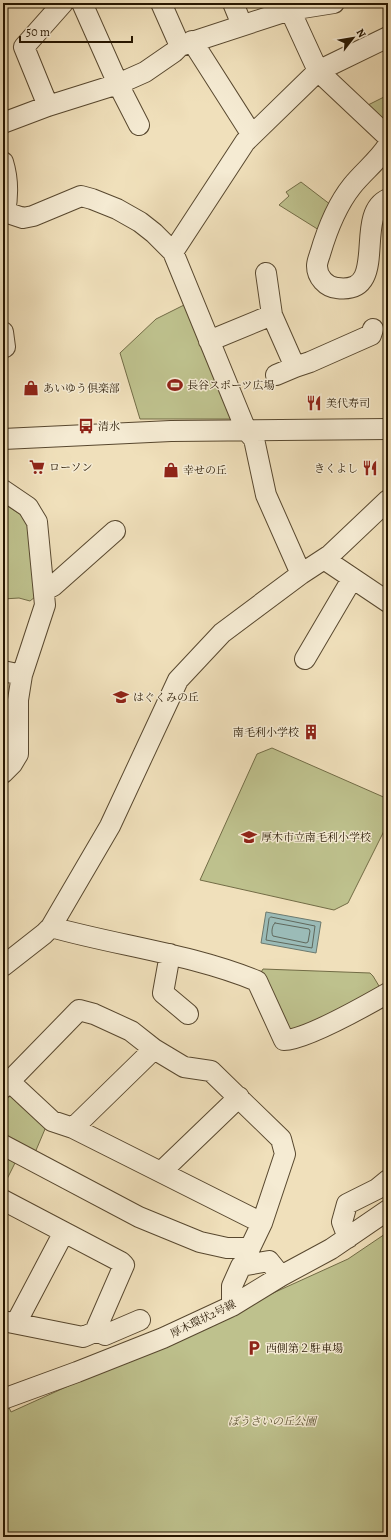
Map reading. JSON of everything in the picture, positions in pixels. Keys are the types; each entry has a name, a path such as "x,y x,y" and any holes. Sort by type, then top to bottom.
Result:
{"street":[{"path":"48,106 24,47 63,3"},
{"path":"82,3 118,84 139,125"},
{"path":"161,3 186,44 252,135"},
{"path":"233,3 242,25"},
{"path":"3,123 48,106 118,84 145,72 186,44 242,25 287,6 334,3"},
{"path":"287,6 318,71 387,136 388,139"},
{"path":"173,252 245,142 252,135 318,71 388,37"},
{"path":"388,145 352,186 336,211 325,235 317,265 321,280 332,287 350,289 366,282 372,276 375,267 374,227 376,211 384,200 388,199"},
{"path":"3,162 5,169 7,200 4,212 23,218 33,216 81,196 117,209 140,222 154,233 173,252 246,430 254,439 266,495 301,574"},
{"path":"266,273 272,315 295,367"},
{"path":"209,341 272,315"},
{"path":"276,375 371,336 373,329"},
{"path":"3,332 5,347 3,348"},
{"path":"3,439 172,431 388,429"},
{"path":"3,490 28,507 37,522 45,605 22,675 18,700 18,754 3,774"},
{"path":"3,966 51,927 110,826 178,680 222,634 301,574 330,555 388,500"},
{"path":"44,591 64,582 107,537"},
{"path":"324,559 388,602"},
{"path":"305,659 352,579"},
{"path":"3,671 22,675"},
{"path":"51,927 170,954 239,973 257,981 284,1040 291,1040 324,1026 388,993"},
{"path":"170,954 163,993 188,1014"},
{"path":"3,1145 139,1217 200,1242 227,1248 250,1248 262,1223 285,1154 281,1139 211,1071 184,1067 154,1049 131,1031 94,1014 79,1010 6,1084 52,1121 73,1128 162,1171 262,1223"},
{"path":"73,1128 154,1049"},
{"path":"162,1171 239,1097"},
{"path":"348,1238 342,1222 347,1204 377,1189 388,1180"},
{"path":"3,1200 121,1262 124,1265 97,1327 97,1331"},
{"name":"厚木環状2号線","path":"3,1399 163,1338 232,1306 281,1276 331,1249 388,1210"},
{"path":"64,1232 10,1322 83,1337 97,1331 105,1335 140,1320"},
{"path":"232,1306 232,1286 241,1266 269,1261 281,1276"}],"green space":[{"path":"388,95 388,128 368,105"},
{"path":"301,182 331,205 319,230 279,205 289,196 286,192"},
{"name":"長谷スポーツ広場","path":"188,303 232,419 140,419 120,353 156,319"},
{"path":"3,503 21,515 29,525 35,597 30,601 19,598 3,599"},
{"path":"272,748 388,799 388,823 348,903 334,910 200,880 257,754"},
{"path":"263,969 370,973 382,991 291,1036 260,974"},
{"path":"9,1090 48,1122 34,1155 3,1138 3,1096"},
{"path":"3,1155 15,1163 3,1187"},
{"name":"ぼうさいの丘公園","path":"388,1232 388,1537 3,1537 3,1394 11,1412 348,1259"}],"water":[{"path":"266,912 321,922 316,953 261,943"}],"place":[{"name":"長谷スポーツ広場","path":"175,385"},
{"name":"あいゆう倶楽部","path":"31,388"},
{"name":"美代寿司","path":"314,403"},
{"name":"清水","path":"86,426"},
{"name":"ローソン","path":"37,467"},
{"name":"きくよし","path":"370,468"},
{"name":"幸せの丘","path":"171,470"},
{"name":"はぐくみの丘","path":"121,697"},
{"name":"南毛利小学校","path":"311,732"},
{"name":"厚木市立南毛利小学校","path":"249,837"},
{"name":"西側第２駐車場","path":"254,1348"}]}
